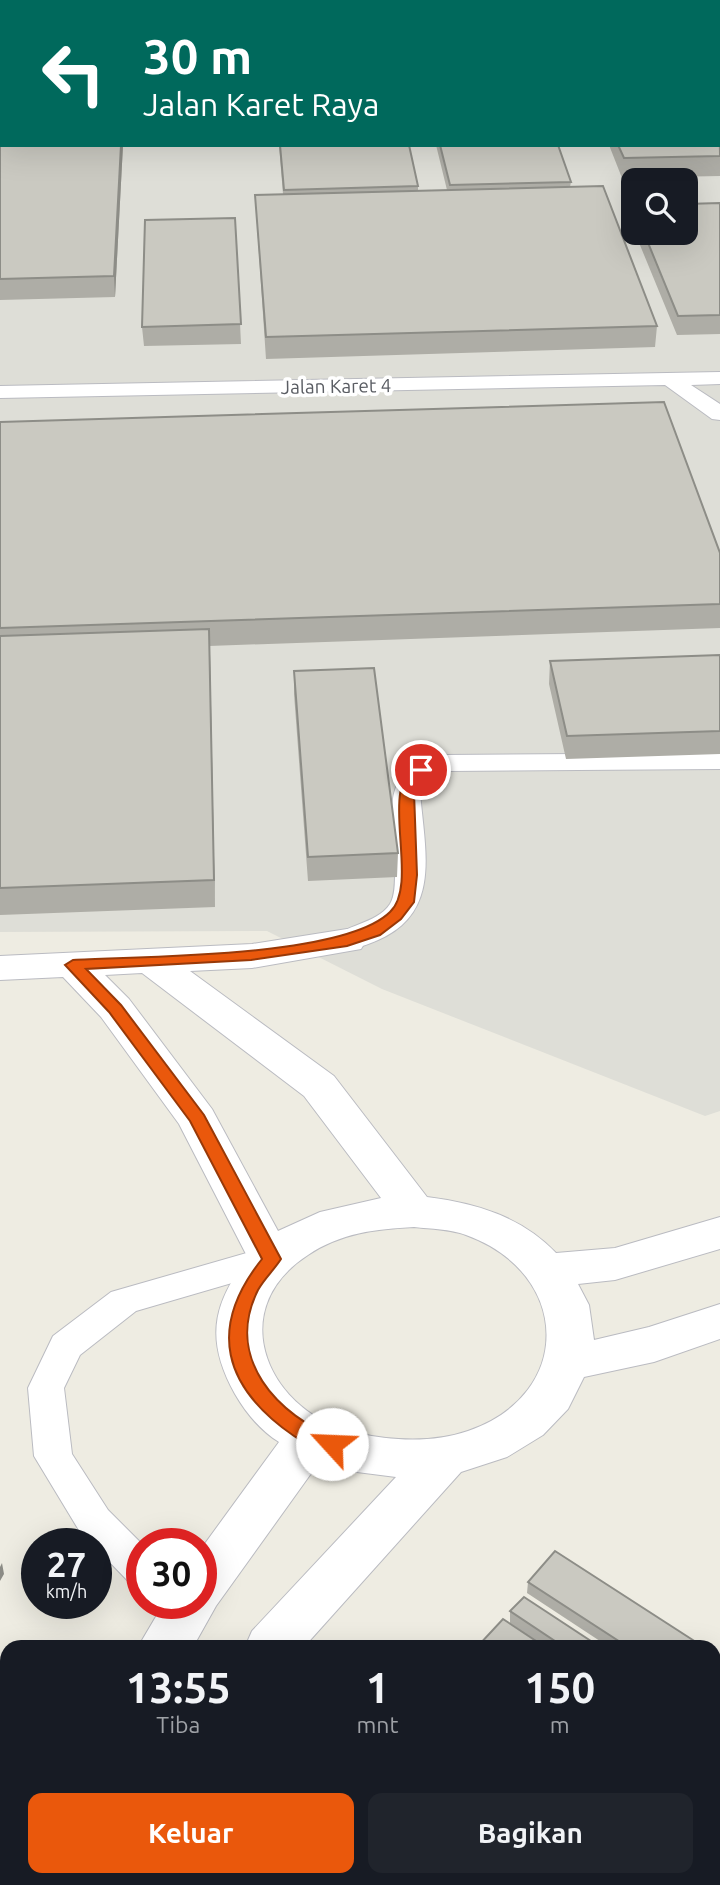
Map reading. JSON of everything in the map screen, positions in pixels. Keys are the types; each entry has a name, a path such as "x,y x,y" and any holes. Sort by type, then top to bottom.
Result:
{"street":[{"path":"0,968 251,956 347,941"},
{"path":"149,960 319,1086 414,1211"},
{"path":"73,965 115,1008 197,1119 271,1259"},
{"path":"414,1211 453,1216 491,1228 522,1247 548,1270 565,1299 573,1329 569,1363 553,1394 526,1421 490,1443 446,1456 399,1459 353,1452 310,1437 276,1413 268,1404 252,1384 239,1352 239,1318 250,1287 271,1259 301,1236 336,1221 374,1212 414,1211"},
{"path":"548,1270 615,1264 720,1233"},
{"path":"569,1363 654,1344 719,1322"},
{"path":"217,1564 310,1437"},
{"path":"277,1640 446,1456"}],"lane":[{"name":"Jalan Karet 4","path":"0,393 720,378"},
{"path":"672,380 720,414"},
{"path":"347,941 375,931 396,916 407,902 410,875 406,792 411,780 421,770 446,763 720,761"},
{"path":"126,1553 94,1521 53,1456 46,1388 66,1346 124,1301 271,1259"}],"shaded area":[{"path":"0,147 720,147 720,1111 705,1116 382,989 267,931 0,932"}],"building":[{"path":"0,147 121,147 114,276 0,279"},
{"path":"280,147 409,147 418,186 284,190"},
{"path":"440,147 559,147 571,182 450,185"},
{"path":"619,147 720,147 720,156 624,158"},
{"path":"603,186 621,233 621,245 626,245 657,326 266,337 255,195"},
{"path":"720,203 720,315 678,316 649,245 698,245 698,204"},
{"path":"235,218 241,324 142,327 145,220"},
{"path":"664,402 720,553 720,604 0,628 0,422"},
{"path":"209,629 214,880 0,888 0,636"},
{"path":"720,655 720,731 567,736 550,661"},
{"path":"374,668 398,853 308,857 294,671"},
{"path":"555,1551 693,1640 617,1640 528,1582"},
{"path":"524,1597 589,1640 554,1640 510,1611"},
{"path":"503,1619 534,1640 484,1640"}],"route":[{"path":"332,1444 310,1437 276,1413 252,1384 239,1352 239,1318 250,1287 271,1259 197,1119 115,1008 73,965 251,956 347,941 375,931 396,916 407,902 410,875 406,792 411,780 421,770"}]}
